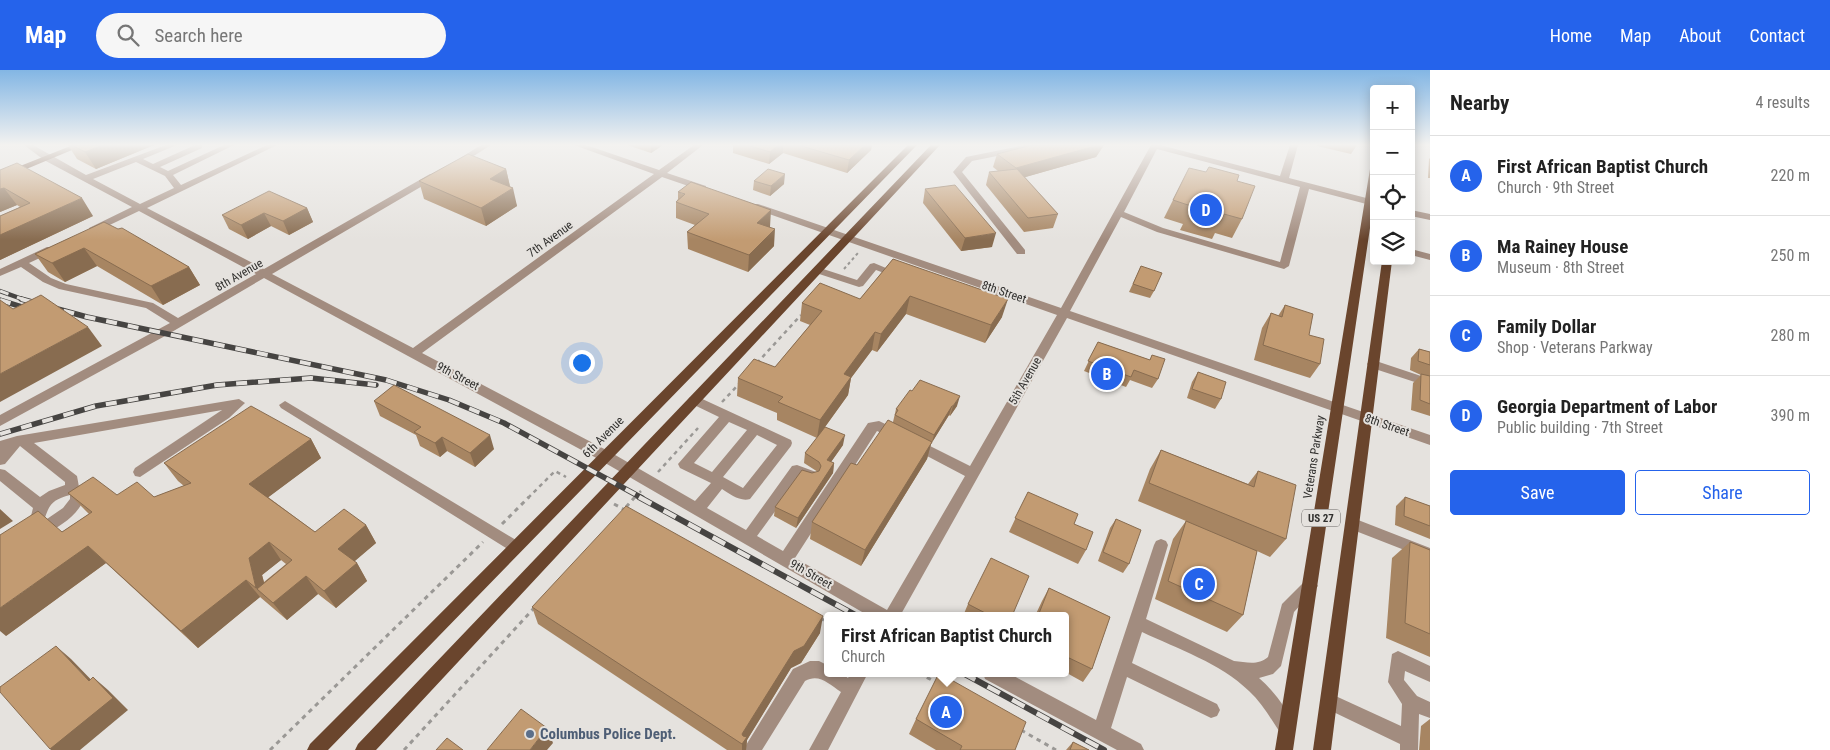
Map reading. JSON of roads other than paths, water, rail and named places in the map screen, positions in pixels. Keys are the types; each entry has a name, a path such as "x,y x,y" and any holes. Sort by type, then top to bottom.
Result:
{"main road":[{"name":"6th Avenue","path":"316,750 882,177"},
{"path":"364,750 906,177"},
{"name":"Veterans Parkway","path":"1284,750 1370,208"},
{"name":"US 27","path":"1322,750 1386,265"}],"street":[{"name":"9th Street","path":"81,177 415,353 605,456 876,612"},
{"path":"85,179 91,177"},
{"path":"170,177 179,189"},
{"path":"85,233 205,177"},
{"name":"8th Avenue","path":"0,421 266,274 433,177"},
{"name":"7th Avenue","path":"415,353 656,177"},
{"path":"672,177 715,192"},
{"path":"961,177 1021,252"},
{"name":"5th Avenue","path":"894,612 1064,313 1138,177"},
{"path":"1275,177 1370,202"},
{"path":"1118,213 1160,230 1284,266 1305,185"},
{"name":"8th Street","path":"742,202 1430,440"},
{"path":"1415,213 1430,217"},
{"path":"0,273 58,246"},
{"path":"1415,253 1430,257"},
{"path":"817,270 858,284 874,266 877,267 905,258"},
{"path":"21,263 47,280 63,287 150,305 178,323"},
{"path":"877,267 914,281"},
{"path":"994,302 1004,292"},
{"path":"1373,364 1430,383"},
{"path":"694,400 786,443 745,494 685,464 727,416"},
{"path":"0,446 239,403 225,415 140,472"},
{"path":"285,405 516,547"},
{"path":"785,560 873,426 879,426 973,474"},
{"path":"697,509 755,429"},
{"path":"0,460 20,441"},
{"path":"20,441 72,480 72,489"},
{"path":"748,538 797,470 811,476"},
{"path":"0,474 41,506"},
{"path":"72,489 79,494 77,503 66,513 20,538 38,519 38,510 41,506 44,501 58,492 72,489"},
{"path":"1353,524 1430,554"},
{"path":"1101,732 1161,545"},
{"path":"1136,622 1229,666 1249,671 1268,669 1275,661 1287,609 1310,586"},
{"path":"1430,674 1398,659 1396,682 1411,702 1430,710"},
{"path":"1122,666 1211,710"},
{"path":"1229,666 1254,685 1270,703 1287,728"},
{"path":"752,750 799,675 810,669 819,670 824,673"},
{"path":"830,677 851,690"},
{"path":"818,750 858,677"},
{"path":"998,677 1135,750"},
{"path":"1329,700 1410,745 1411,702"}],"railway":[{"path":"0,291 25,300"},
{"path":"21,299 87,317 386,380 449,400 504,423 642,498"},
{"path":"0,300 32,310"},
{"path":"0,434 96,406 217,385 311,378 376,385"},
{"path":"639,497 850,612"},
{"path":"970,677 1104,750"}],"place":[{"name":"Georgia Department of Labor","path":"1206,210"},
{"name":"Ma Rainey House","path":"1107,374"},
{"name":"Family Dollar","path":"1199,584"},
{"name":"First African Baptist Church","path":"946,712"},
{"name":"Columbus Police Dept.","path":"530,734"}]}
